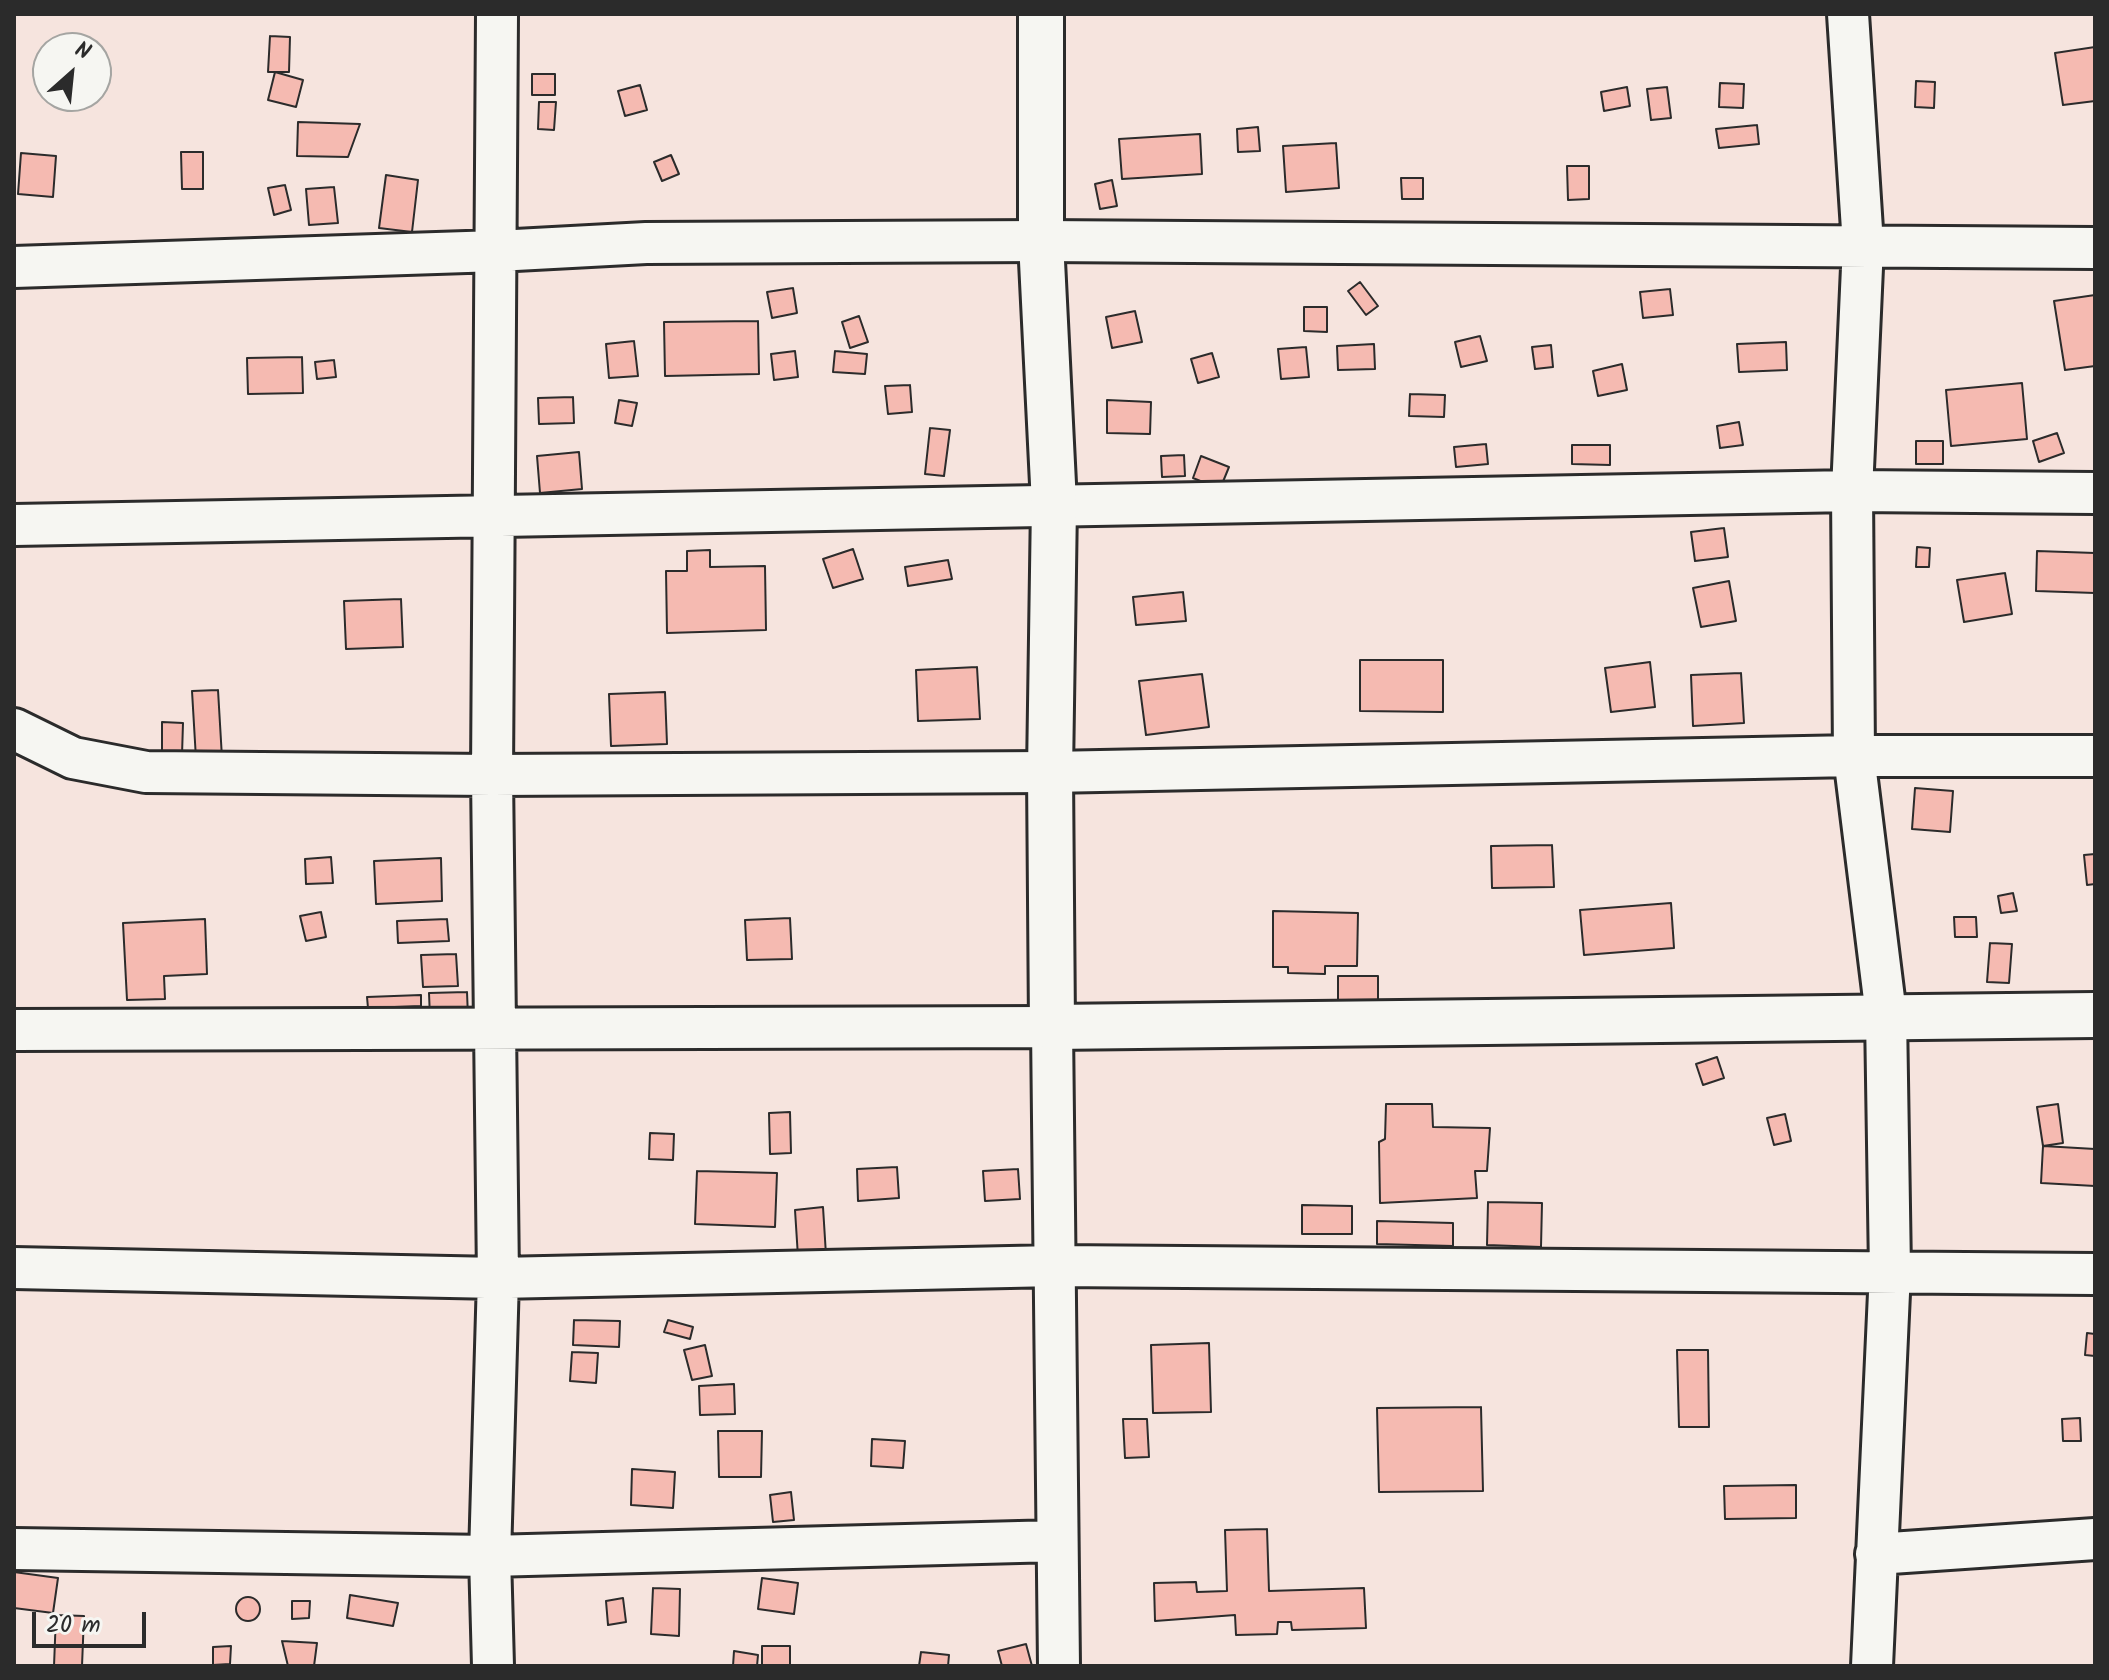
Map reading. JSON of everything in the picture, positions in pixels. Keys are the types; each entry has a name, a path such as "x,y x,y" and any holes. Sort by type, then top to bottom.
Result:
{"street":[{"path":"493,1666 490,1556 498,1278 492,775 497,14"},
{"path":"1041,14 1041,241 1054,504 1050,772 1059,1666"},
{"path":"1848,14 1863,245 1852,491 1854,756 1886,1015 1890,1271 1872,1666"},
{"path":"14,267 646,243 1041,241 2095,248"},
{"path":"14,525 1852,491 2095,493"},
{"path":"14,729 73,758 146,772 492,775 1050,772 1854,756 2095,756"},
{"path":"14,1030 1052,1027 1886,1015 2095,1015"},
{"path":"14,1268 498,1278 1056,1266 2095,1274"},
{"path":"1876,1554 2095,1539"},
{"path":"14,1549 490,1556 1057,1541"}],"building":[{"path":"270,36 290,37 289,72 268,72"},
{"path":"2095,47 2095,101 2063,105 2055,53"},
{"path":"275,72 303,80 296,107 268,100"},
{"path":"532,74 555,74 555,95 532,95"},
{"path":"1916,81 1935,82 1934,108 1915,107"},
{"path":"1720,83 1744,84 1743,108 1719,107"},
{"path":"640,85 647,110 625,116 618,91"},
{"path":"1627,87 1630,106 1604,111 1601,92"},
{"path":"1667,87 1671,118 1651,120 1647,89"},
{"path":"539,102 556,102 554,130 538,129"},
{"path":"298,122 360,124 348,157 297,156"},
{"path":"1757,125 1759,144 1719,148 1716,129"},
{"path":"1258,127 1260,151 1238,152 1237,129"},
{"path":"1200,134 1202,174 1122,179 1119,139"},
{"path":"1336,143 1339,188 1286,192 1283,146"},
{"path":"181,152 203,152 203,189 182,189"},
{"path":"21,153 56,156 53,197 18,194"},
{"path":"671,155 679,174 662,181 654,162"},
{"path":"1567,166 1589,166 1589,199 1568,200"},
{"path":"386,175 418,180 412,232 379,228"},
{"path":"1401,178 1423,178 1423,199 1402,199"},
{"path":"1112,180 1117,206 1100,209 1095,184"},
{"path":"285,185 291,210 274,215 268,188"},
{"path":"334,187 338,223 309,225 306,189"},
{"path":"1360,282 1378,306 1366,315 1348,291"},
{"path":"793,288 797,313 772,318 767,292"},
{"path":"1670,289 1673,315 1643,318 1640,292"},
{"path":"2095,295 2095,366 2065,370 2054,301"},
{"path":"1304,307 1327,307 1327,332 1304,331"},
{"path":"1135,311 1142,342 1112,348 1106,317"},
{"path":"859,316 868,342 850,348 842,322"},
{"path":"758,321 759,374 665,376 664,322"},
{"path":"1480,336 1487,361 1461,367 1455,342"},
{"path":"634,341 638,376 609,378 606,344"},
{"path":"1786,342 1787,370 1739,372 1737,344"},
{"path":"1374,344 1375,369 1338,370 1337,346"},
{"path":"1551,345 1553,367 1535,369 1532,347"},
{"path":"1306,347 1309,377 1281,379 1278,349"},
{"path":"795,351 798,377 774,380 771,354"},
{"path":"835,351 867,354 865,374 833,372"},
{"path":"1212,353 1219,377 1198,383 1191,359"},
{"path":"302,357 303,393 248,394 247,358"},
{"path":"334,360 336,377 317,379 315,362"},
{"path":"1622,364 1627,390 1598,396 1593,371"},
{"path":"2022,383 2027,439 1951,446 1946,390"},
{"path":"910,385 912,412 888,414 885,386"},
{"path":"1410,394 1445,395 1444,417 1409,416"},
{"path":"573,397 574,423 539,424 538,398"},
{"path":"619,400 637,403 632,426 615,423"},
{"path":"1107,400 1151,402 1150,434 1107,433"},
{"path":"1739,422 1743,445 1720,448 1717,426"},
{"path":"930,428 950,430 944,476 925,474"},
{"path":"2057,433 2064,453 2039,462 2033,441"},
{"path":"1916,441 1943,441 1943,464 1916,464"},
{"path":"1486,444 1488,464 1456,467 1454,447"},
{"path":"1572,445 1610,445 1610,465 1572,464"},
{"path":"579,452 582,489 540,493 537,456"},
{"path":"1184,455 1185,476 1162,477 1161,456"},
{"path":"1201,456 1229,467 1220,489 1193,478"},
{"path":"1724,528 1728,557 1695,561 1691,532"},
{"path":"1917,547 1930,548 1929,567 1916,567"},
{"path":"853,549 863,579 833,588 823,559"},
{"path":"710,550 710,567 765,566 766,630 667,633 666,571 687,571 687,551"},
{"path":"2037,551 2095,553 2095,593 2036,591"},
{"path":"948,560 952,579 908,586 905,567"},
{"path":"2005,573 2012,614 1964,622 1957,580"},
{"path":"1729,581 1736,621 1701,627 1693,588"},
{"path":"1183,592 1186,621 1136,625 1133,597"},
{"path":"401,599 403,647 346,649 344,601"},
{"path":"1360,660 1443,660 1443,712 1360,711"},
{"path":"1650,662 1655,707 1611,712 1605,668"},
{"path":"977,667 980,719 918,721 916,670"},
{"path":"1741,673 1744,723 1693,726 1691,675"},
{"path":"1202,674 1209,727 1146,735 1139,681"},
{"path":"218,690 222,758 196,759 192,691"},
{"path":"665,692 667,744 611,746 609,694"},
{"path":"162,722 183,723 182,755 162,754"},
{"path":"1915,788 1953,791 1950,832 1912,829"},
{"path":"1552,845 1554,887 1492,888 1491,846"},
{"path":"2095,854 2095,884 2087,885 2084,855"},
{"path":"331,857 333,883 306,884 305,859"},
{"path":"441,858 442,901 376,904 374,861"},
{"path":"2013,893 2017,911 2001,913 1998,896"},
{"path":"1671,903 1674,948 1584,955 1580,910"},
{"path":"1273,911 1358,913 1357,966 1325,966 1325,974 1288,973 1288,967 1273,967"},
{"path":"321,912 326,937 306,941 300,916"},
{"path":"1954,917 1976,917 1977,937 1955,937"},
{"path":"790,918 792,959 747,960 745,920"},
{"path":"205,919 207,974 164,976 165,999 127,1000 123,923"},
{"path":"447,919 449,941 398,943 397,921"},
{"path":"1990,943 2012,944 2009,983 1987,982"},
{"path":"456,954 458,986 423,987 421,955"},
{"path":"1338,976 1378,976 1378,1002 1338,1002"},
{"path":"467,992 468,1017 430,1018 429,993"},
{"path":"421,995 421,1006 368,1008 367,997"},
{"path":"1717,1057 1724,1078 1703,1085 1696,1064"},
{"path":"1386,1104 1432,1104 1433,1127 1490,1128 1487,1171 1475,1171 1477,1198 1380,1203 1379,1142 1385,1139"},
{"path":"2058,1104 2063,1143 2043,1146 2037,1107"},
{"path":"790,1112 791,1153 770,1154 769,1113"},
{"path":"1785,1114 1791,1141 1774,1145 1767,1118"},
{"path":"650,1133 674,1134 673,1160 649,1159"},
{"path":"2043,1146 2095,1149 2095,1186 2041,1183"},
{"path":"897,1167 899,1198 858,1201 857,1169"},
{"path":"1018,1169 1020,1199 985,1201 983,1171"},
{"path":"697,1171 777,1173 775,1227 695,1224"},
{"path":"1488,1202 1542,1203 1541,1247 1487,1245"},
{"path":"1302,1205 1352,1206 1352,1234 1302,1234"},
{"path":"823,1207 826,1255 798,1257 795,1210"},
{"path":"1377,1221 1453,1223 1453,1246 1377,1244"},
{"path":"574,1320 620,1321 619,1347 573,1345"},
{"path":"668,1320 693,1327 690,1339 664,1332"},
{"path":"2087,1333 2095,1334 2095,1356 2085,1355"},
{"path":"1209,1343 1211,1412 1153,1413 1151,1345"},
{"path":"705,1345 712,1376 692,1380 684,1350"},
{"path":"1677,1350 1708,1350 1709,1427 1679,1427"},
{"path":"572,1352 598,1353 596,1383 570,1381"},
{"path":"734,1384 735,1414 700,1415 699,1386"},
{"path":"1481,1407 1483,1491 1379,1492 1377,1408"},
{"path":"2080,1418 2081,1441 2063,1441 2062,1419"},
{"path":"1123,1419 1147,1419 1149,1457 1125,1458"},
{"path":"718,1431 762,1431 761,1477 719,1477"},
{"path":"872,1439 905,1441 903,1468 871,1466"},
{"path":"632,1469 675,1472 673,1508 631,1505"},
{"path":"1796,1485 1796,1518 1725,1519 1724,1486"},
{"path":"791,1492 794,1520 773,1522 770,1495"},
{"path":"1267,1529 1269,1591 1364,1588 1366,1628 1292,1630 1291,1622 1278,1622 1277,1634 1236,1635 1235,1615 1155,1621 1154,1583 1196,1582 1197,1592 1227,1591 1225,1530"},
{"path":"14,1572 58,1578 53,1613 14,1608"},
{"path":"762,1578 798,1583 794,1614 758,1609"},
{"path":"653,1588 680,1589 679,1636 651,1634"},
{"path":"350,1595 398,1603 393,1626 347,1618"},
{"path":"243,1597 253,1597 260,1604 260,1614 253,1621 243,1621 236,1614 236,1604"},
{"path":"623,1598 626,1622 608,1625 606,1601"},
{"path":"292,1601 310,1601 309,1618 292,1619"},
{"path":"56,1615 84,1616 82,1666 54,1666"},
{"path":"282,1641 317,1643 314,1666 288,1666"},
{"path":"1026,1644 1032,1666 1002,1666 998,1651"},
{"path":"231,1646 230,1664 213,1665 213,1647"},
{"path":"762,1646 790,1646 790,1666 762,1666"},
{"path":"734,1651 758,1655 757,1666 733,1666"},
{"path":"921,1652 949,1655 948,1666 919,1666"}]}
